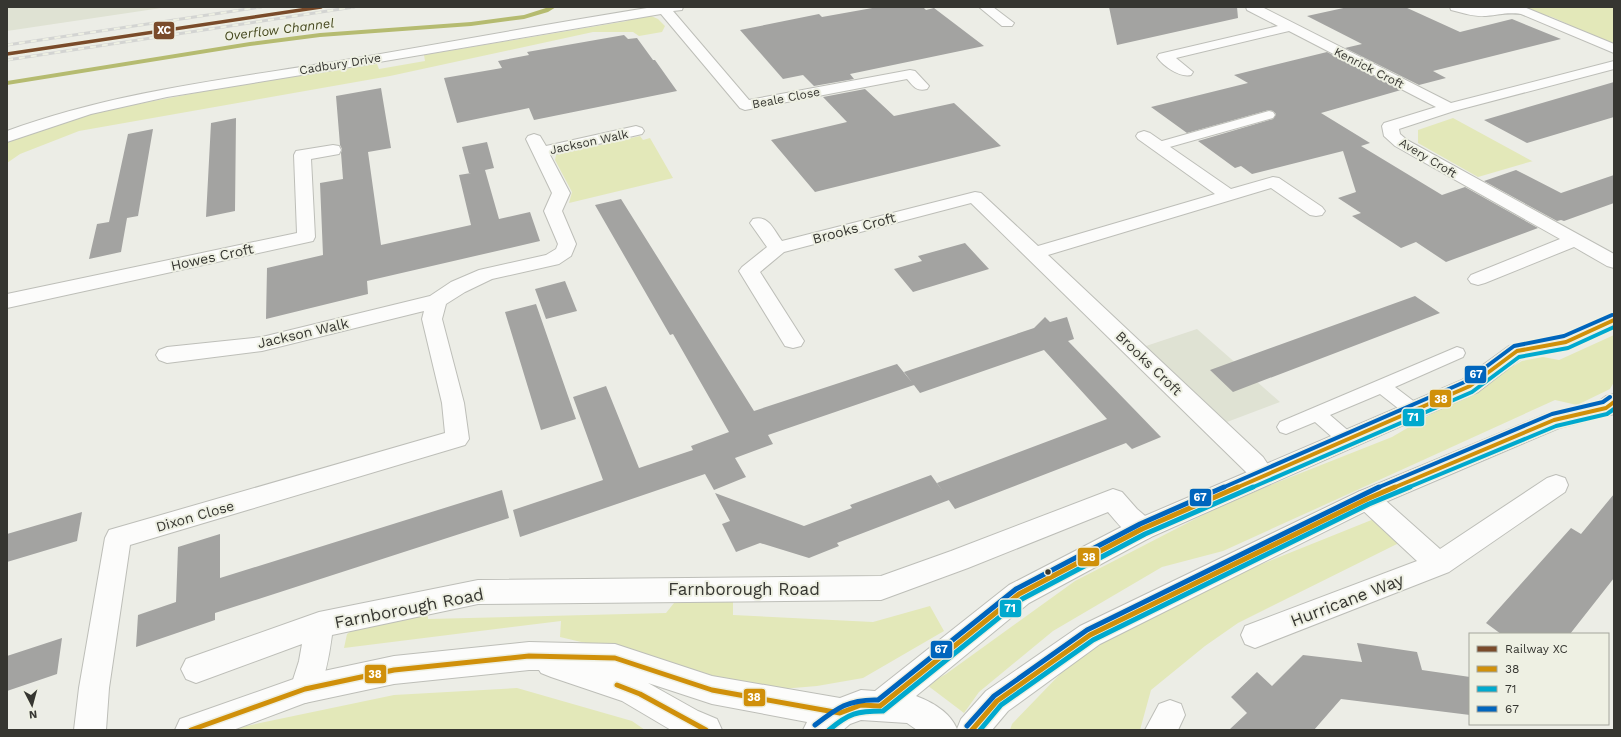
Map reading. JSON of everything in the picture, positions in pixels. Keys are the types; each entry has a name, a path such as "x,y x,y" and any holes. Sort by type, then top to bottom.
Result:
{"street":[{"path":"985,7 1007,23"},
{"name":"Kenrick Croft","path":"1252,7 1449,108"},
{"path":"1456,7 1476,12 1486,12 1506,8 1524,11 1614,49"},
{"name":"Beale Close","path":"671,8 698,48 745,105 910,74 922,86"},
{"name":"Cadbury Drive","path":"7,137 42,123 88,110 172,91 477,42 671,8"},
{"path":"1186,72 1164,57 1290,27"},
{"name":"Avery Croft","path":"1613,260 1451,172 1401,143 1392,136 1390,126 1449,108 1614,65"},
{"name":"Jackson Walk","path":"167,354 262,344 437,301 458,287 486,274 552,260 564,252 567,244 553,211 561,192 538,145 636,131"},
{"path":"1144,136 1228,195"},
{"name":"Howes Croft","path":"7,301 306,237 302,155 333,150"},
{"path":"1035,253 1273,182 1316,211"},
{"name":"Brooks Croft","path":"777,248 975,197 1254,464 1263,475"},
{"path":"759,223 777,248 749,271 793,340"},
{"path":"1478,279 1575,240"},
{"name":"Dixon Close","path":"90,730 94,688 118,538 457,439 453,403 432,319 437,301"},
{"path":"880,706 1019,594 1142,529 1470,386 1517,351 1566,342 1614,320"},
{"path":"972,730 997,701 1090,635 1367,499 1554,420 1606,408 1614,402"},
{"name":"Hurricane Way","path":"1255,635 1439,564 1556,485"},
{"name":"Farnborough Road","path":"196,669 319,625 478,592 881,588 959,560 1113,499 1128,518 1142,529"},
{"path":"1367,499 1439,564"},
{"name":"Farnborough Road","path":"305,689 314,661 319,625"},
{"path":"191,730 305,689 394,670 529,656 615,658 712,690 829,721 861,705 912,709 937,725 942,730"},
{"path":"529,656 630,689 687,722 706,730"}],"lane":[{"path":"1159,146 1269,115"},
{"path":"1286,427 1457,353"},
{"path":"1382,386 1414,410"},
{"path":"1317,414 1346,439"}],"shaded area":[{"path":"7,7 168,7 7,31"},
{"path":"1197,329 1280,402 1227,422 1146,346"}],"green space":[{"path":"1514,7 1614,7 1614,45 1552,17"},
{"path":"649,15 658,19 665,26 662,32 639,36 633,32 593,32 390,76 79,131 20,154 7,163 7,142 38,130 101,111 206,91 215,87 229,87 377,64 379,69 425,61 424,55 627,21 630,18"},
{"path":"1453,118 1533,161 1478,177 1418,143 1418,130"},
{"path":"640,136 643,140 650,138 673,178 569,203 572,192 555,160 556,155"},
{"path":"1614,335 1614,382 1610,389 1577,405 1555,400 1223,551 1162,567 1053,631 979,692 964,713 927,685 946,674 1075,581 1230,501 1392,437 1522,361 1543,357 1559,360"},
{"path":"1374,519 1401,542 1238,623 1205,646 1151,690 1140,730 1010,730 1012,724 1067,667 1119,632 1207,586"},
{"path":"678,598 733,600 733,615 873,622 930,606 944,631 863,678 817,686 769,690 692,673 628,653 560,637 561,621 344,648 347,634 357,627 427,610 428,619 666,613"},
{"path":"517,688 632,721 645,730 227,730 394,695"}],"building":[{"path":"878,7 923,7 926,10 934,8 984,46 850,74 854,79 814,86 803,75 783,79 740,30 819,14 822,17"},
{"path":"1109,7 1237,7 1238,18 1117,45"},
{"path":"1348,7 1405,7 1460,32 1512,19 1561,39 1433,71 1446,78 1419,85 1345,48 1362,44 1307,16"},
{"path":"624,35 628,39 637,38 677,91 534,120 529,108 457,123 444,78 502,68 498,61 529,55 527,52"},
{"path":"1327,52 1401,90 1321,113 1370,143 1361,146 1442,195 1465,187 1538,228 1446,262 1416,242 1401,248 1352,216 1361,213 1338,198 1356,192 1343,151 1252,174 1241,166 1235,168 1198,141 1273,119 1276,114 1273,111 1269,110 1187,133 1151,107 1248,83 1234,75"},
{"path":"1614,82 1614,117 1527,143 1484,120"},
{"path":"381,88 391,148 368,152 381,245 471,225 459,175 471,173 469,173 462,147 487,142 494,168 485,170 499,219 530,212 540,241 367,281 368,294 266,319 267,268 323,255 320,183 343,179 342,149 340,145 336,96"},
{"path":"865,89 894,116 954,103 1001,146 815,192 771,140 847,122 823,97"},
{"path":"236,118 235,211 206,217 211,123"},
{"path":"153,129 138,216 127,218 121,252 89,259 97,224 109,222 128,134"},
{"path":"1516,170 1561,193 1614,175 1614,203 1564,221 1557,221 1484,181"},
{"path":"621,199 754,411 897,364 914,385 768,435 773,444 735,458 746,477 714,490 705,474 520,537 513,510 603,480 573,397 606,386 639,468 693,450 691,446 729,432 673,334 670,335 595,205"},
{"path":"965,243 989,269 913,292 894,269 922,261 918,256"},
{"path":"565,281 577,311 546,319 535,289"},
{"path":"1415,296 1440,313 1233,392 1210,370"},
{"path":"536,304 576,419 541,430 505,312"},
{"path":"1045,317 1050,322 1067,317 1074,339 1068,341 1161,437 1132,449 1126,443 955,509 937,483 1107,419 1044,350 920,393 904,372 1034,328"},
{"path":"931,475 949,500 837,543 839,546 809,558 760,543 736,552 722,524 730,521 715,493 804,526 852,508 850,505"},
{"path":"502,490 509,518 215,613 215,620 136,647 138,615 176,602 178,547 220,534 220,578"},
{"path":"1614,494 1614,578 1571,633 1500,633 1486,623 1571,528 1581,534"},
{"path":"82,512 77,541 7,562 7,534"},
{"path":"62,638 57,674 7,691 7,656"},
{"path":"1357,643 1417,652 1422,670 1469,677 1469,715 1341,699 1314,730 1229,730 1247,713 1231,697 1257,672 1272,686 1303,655 1362,662"}],"waterway":[{"name":"Overflow Channel","path":"7,83 250,44 320,35 471,24 524,17 546,11 553,7"}],"railway":[{"path":"7,45 261,7"},
{"path":"7,60 354,7"}],"rail line":[{"name":"XC","path":"7,54 321,7"}],"transit line":[{"name":"67","path":"815,725 830,713 851,702 878,700 1016,589 1140,524 1467,381 1514,346 1564,336 1612,315"},
{"name":"38","path":"191,730 305,689 394,670 529,656 615,658 712,690 840,713 861,705 880,706 1019,594 1142,529 1470,386 1517,351 1566,342 1614,320"},
{"name":"71","path":"829,730 843,718 862,711 883,711 1022,599 1145,534 1472,392 1519,357 1568,348 1614,327"},
{"name":"67","path":"967,726 994,696 1087,630 1365,493 1552,414 1603,402 1610,397"},
{"name":"38","path":"972,730 997,701 1090,635 1367,499 1554,420 1606,408 1614,402"},
{"name":"71","path":"980,730 1001,705 1093,640 1369,504 1556,426 1607,414 1614,409"},
{"name":"38","path":"617,685 640,694 706,730"}]}
